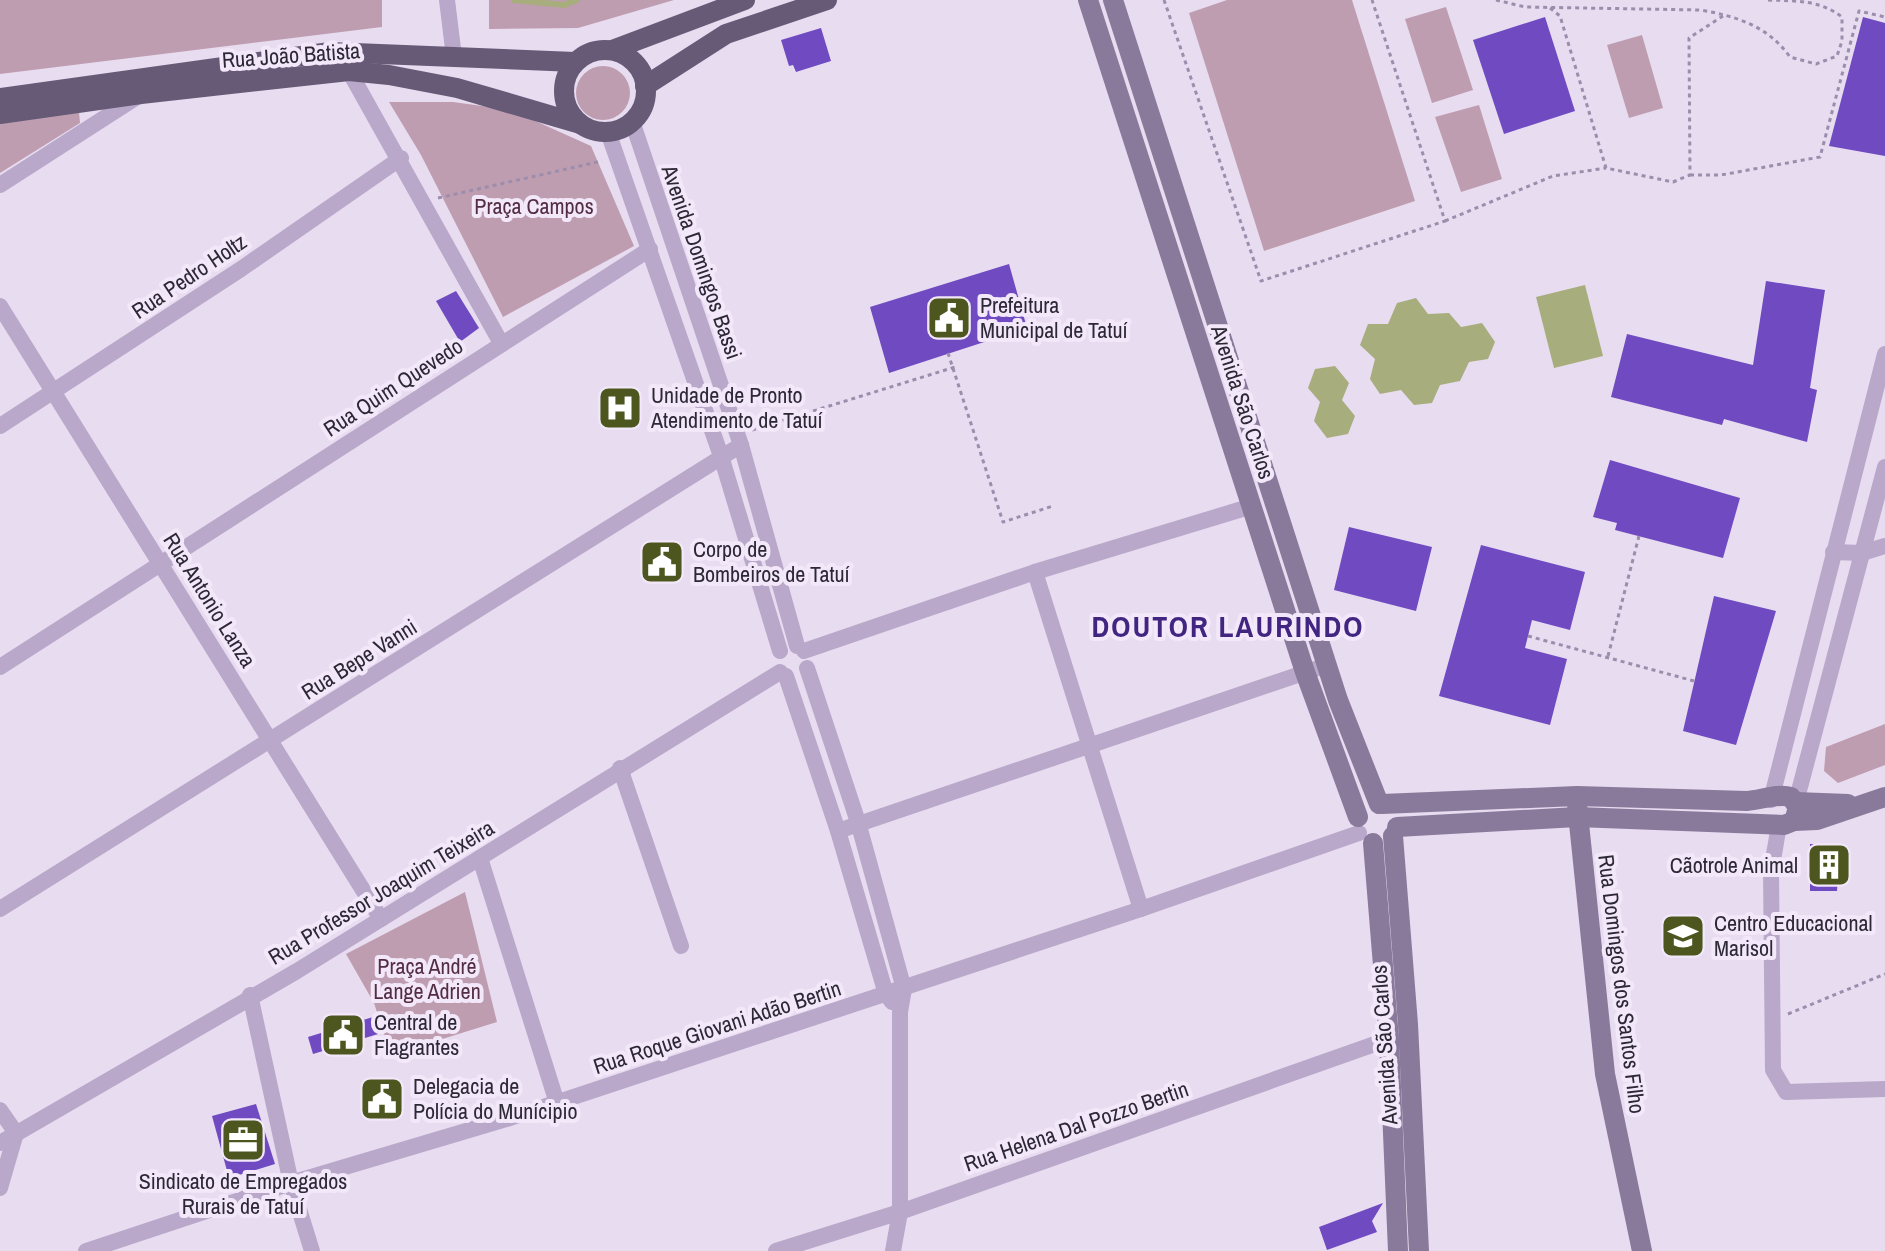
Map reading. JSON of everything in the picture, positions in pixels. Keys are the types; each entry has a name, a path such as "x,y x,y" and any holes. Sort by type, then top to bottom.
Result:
{"main road":[{"path":"612,50 635,63 645,86 640,111 632,121 608,132 580,124 565,101 563,87 575,62 587,53 612,50 745,0"},
{"path":"645,86 726,34 827,0"},
{"name":"Avenida São Carlos","path":"1088,0 1305,672 1363,831 1399,1041 1419,1251"},
{"name":"Avenida São Carlos","path":"1113,0 1327,665 1381,804"},
{"path":"0,98 330,52 575,62"},
{"path":"454,57 483,94"},
{"name":"Rua João Batista","path":"0,114 141,94 349,71 386,74 483,94 580,124"},
{"path":"1786,818 1768,812 1771,800 1577,796 1381,804 1362,809 1363,831 1384,842 1395,831 1577,817 1817,820 1885,797"},
{"name":"Rua Domingos dos Santos Filho","path":"1577,796 1605,1074 1642,1251"},
{"path":"1381,804 1396,817 1395,831"},
{"name":"Avenida São Carlos","path":"1395,831 1399,1041 1398,1251"}],"street":[{"path":"448,9 454,57"},
{"path":"349,71 401,158 501,343"},
{"path":"0,185 141,94"},
{"name":"Avenida Domingos Bassi","path":"632,121 739,440 797,654"},
{"name":"Avenida Domingos Bassi","path":"608,132 721,456 858,822 904,989"},
{"name":"Rua Pedro Holtz","path":"0,426 401,158"},
{"name":"Rua Quim Quevedo","path":"0,667 650,249"},
{"name":"Rua Antonio Lanza","path":"0,306 381,919"},
{"path":"1771,800 1884,358"},
{"name":"Rua Bepe Vanni","path":"0,909 721,456 739,440"},
{"path":"1885,467 1771,872 1770,1022 1773,1070 1786,1092 1885,1089"},
{"path":"1846,502 1874,507"},
{"path":"900,1012 886,994 838,831 776,657 797,654 1035,572 1252,506"},
{"path":"1833,552 1862,553 1885,546"},
{"path":"1035,572 1141,909"},
{"name":"Rua Professor Joaquim Teixeira","path":"0,1143 250,995 297,971 620,768 783,674 801,675 797,654"},
{"path":"838,831 1327,665"},
{"path":"620,768 681,946"},
{"name":"Rua Roque Giovani Adão Bertin","path":"86,1251 291,1183 557,1103 904,989 1363,831"},
{"path":"480,858 557,1103"},
{"path":"893,1251 900,1212 900,1012 904,989"},
{"path":"250,995 291,1183 312,1251"},
{"name":"Rua Helena Dal Pozzo Bertin","path":"776,1251 900,1212 1399,1041"},
{"path":"0,1110 16,1133 0,1188"}],"path":[{"path":"1164,0 1261,281 1445,221 1553,176 1606,168 1673,182 1690,175 1721,175 1820,157 1859,11 1885,17"},
{"path":"1372,0 1445,221"},
{"path":"1496,0 1548,7 1700,10 1726,14 1754,25 1778,41 1790,57 1816,64 1837,56 1842,41 1842,17 1829,5 1813,1 1768,0"},
{"path":"1548,7 1560,16 1606,168"},
{"path":"1690,175 1689,38 1726,14"},
{"path":"423,202 618,157"},
{"path":"948,353 1003,522 1053,506"},
{"path":"739,440 955,367"},
{"path":"1608,658 1639,536"},
{"path":"1528,636 1694,681"},
{"path":"1770,1022 1885,974"}],"green space":[{"path":"0,0 382,0 382,27 0,74"},
{"path":"489,0 674,0 578,28 489,29"},
{"path":"1227,0 1352,0 1415,201 1264,251 1189,13"},
{"path":"1446,7 1473,90 1432,103 1405,19"},
{"path":"1642,35 1663,108 1629,118 1607,45"},
{"path":"603,66 622,74 630,93 622,112 603,120 584,112 576,93 584,74"},
{"name":"Praça Campos","path":"389,102 453,102 511,110 591,146 634,246 503,317 421,155"},
{"path":"1479,105 1502,179 1461,192 1435,117"},
{"path":"79,112 80,123 0,173 0,122"},
{"path":"1885,724 1885,765 1838,783 1824,771 1826,747"},
{"name":"Praça André Lange Adrien","path":"465,892 497,1022 391,1055 374,1003 346,954"}],"shaded area":[{"path":"1585,285 1603,356 1554,368 1536,297"},
{"path":"1416,298 1428,314 1449,313 1461,327 1482,323 1495,342 1488,359 1469,362 1460,381 1440,385 1432,403 1414,405 1401,390 1380,394 1370,379 1375,359 1360,345 1368,324 1388,324 1397,303"},
{"path":"1335,366 1349,383 1342,400 1355,416 1348,434 1327,438 1314,421 1320,402 1308,388 1315,369"}],"building":[{"path":"1545,17 1575,111 1504,134 1473,40"},
{"path":"1863,17 1885,23 1885,156 1829,146"},
{"path":"821,28 831,61 796,72 793,65 789,66 781,40"},
{"name":"Prefeitura Municipal de Tatuí","path":"1009,264 1027,328 889,373 870,307"},
{"path":"1766,281 1825,290 1810,388 1817,390 1807,442 1724,419 1722,425 1611,397 1627,334 1753,365"},
{"path":"456,291 479,328 460,342 436,301"},
{"path":"1610,460 1740,498 1723,558 1615,530 1617,523 1593,517"},
{"path":"1349,527 1432,547 1416,611 1334,590"},
{"path":"1481,545 1585,572 1570,630 1532,620 1525,648 1567,659 1550,725 1439,696"},
{"path":"1714,596 1776,611 1736,745 1683,731"},
{"name":"Cãotrole Animal","path":"1810,844 1840,844 1837,891 1810,891"},
{"name":"Central de Flagrantes","path":"373,1017 378,1034 313,1054 308,1037"},
{"name":"Sindicato de Empregados Rurais de Tatuí","path":"256,1104 275,1164 229,1178 212,1116"},
{"path":"1383,1203 1372,1221 1377,1232 1327,1250 1319,1227"}],"waterway":[{"path":"514,0 564,5 577,0"}],"place":[{"name":"Prefeitura Municipal de Tatuí","path":"949,318"},
{"name":"Unidade de Pronto Atendimento de Tatuí","path":"620,408"},
{"name":"Corpo de Bombeiros de Tatuí","path":"662,562"},
{"name":"Cãotrole Animal","path":"1829,865"},
{"name":"Centro Educacional Marisol","path":"1683,936"},
{"name":"Central de Flagrantes","path":"343,1035"},
{"name":"Delegacia de Polícia do Munícipio","path":"382,1099"},
{"name":"Sindicato de Empregados Rurais de Tatuí","path":"243,1140"}],"district":[{"name":"DOUTOR LAURINDO","path":"1228,627"}]}
